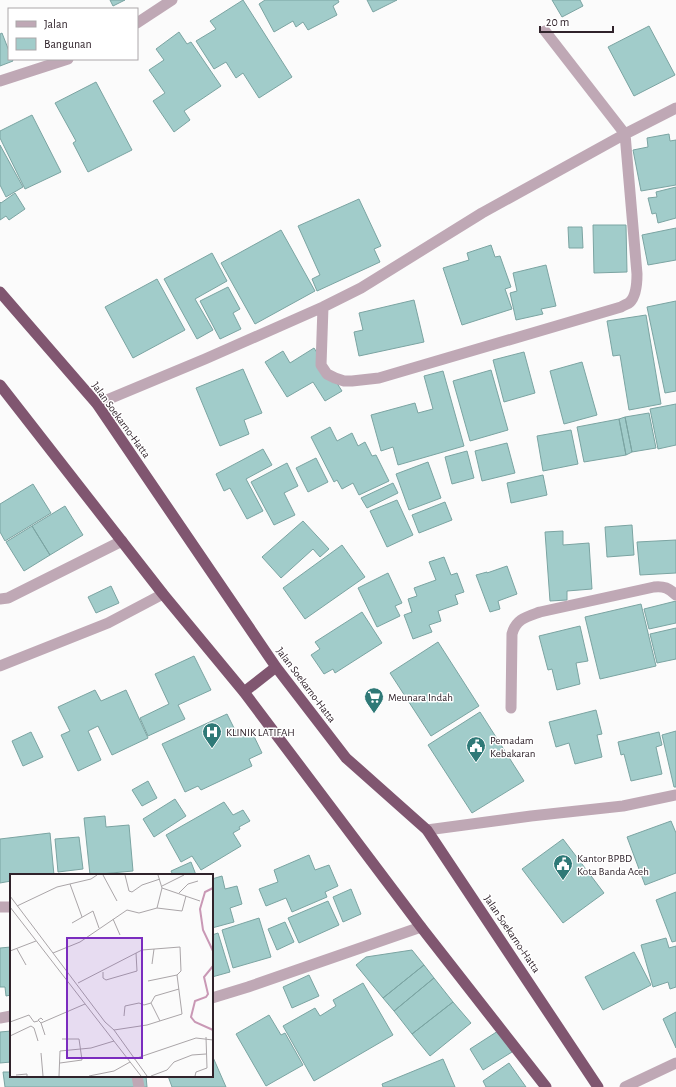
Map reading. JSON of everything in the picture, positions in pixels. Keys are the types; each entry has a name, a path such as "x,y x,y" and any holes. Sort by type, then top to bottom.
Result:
{"highway":[{"name":"Jalan Soekarno-Hatta","path":"0,292 97,404 276,667 346,758 427,830 598,1087"},
{"path":"0,385 163,594 244,692 421,927 546,1087"},
{"path":"244,692 276,667"}],"street":[{"path":"138,22 172,0"},
{"path":"323,307 321,365 327,374 344,381 352,381 379,378 621,306 630,302 637,284 637,274 625,134 545,31"},
{"path":"0,81 65,60"},
{"path":"97,404 205,359 323,307 361,288 482,213 625,134 676,108"},
{"path":"0,599 8,598 122,541"},
{"path":"510,708 512,634 513,629 518,622 526,617 540,612 654,587 661,586 667,588 676,595"},
{"path":"0,666 108,623 163,594"},
{"path":"427,830 623,806 676,795"},
{"path":"213,998 421,927"},
{"path":"0,1018 10,1016"},
{"path":"625,1087 676,1063"},
{"path":"137,1077 139,1087"}],"building":[{"path":"110,0 125,0 113,6"},
{"path":"243,0 292,77 259,98 243,73 236,78 226,62 214,69 196,41 216,29 210,21"},
{"path":"265,0 338,0 339,2 333,6 337,15 308,30 303,22 296,27 293,21 274,32 259,4"},
{"path":"367,0 397,0 373,12"},
{"path":"552,0 580,0 583,6 562,17"},
{"path":"649,26 675,75 634,96 608,47"},
{"path":"179,32 187,44 191,42 221,86 184,111 190,120 174,132 153,101 165,93 149,70 164,60 156,49"},
{"path":"2,33 8,48 8,60 13,61 0,66 0,34"},
{"path":"96,82 132,150 88,172 73,143 76,141 55,103"},
{"path":"32,115 61,172 25,189 0,138 0,131"},
{"path":"669,134 670,141 676,140 676,185 641,191 633,150 648,147 647,138"},
{"path":"0,145 23,187 6,197 0,185"},
{"path":"676,187 676,218 658,223 656,213 652,214 648,198 657,197 656,192"},
{"path":"15,193 25,209 9,220 6,216 0,220 0,202 1,203"},
{"path":"359,199 381,246 374,249 380,262 317,291 312,279 320,275 298,226"},
{"path":"593,225 626,225 627,272 594,273"},
{"path":"568,227 582,227 583,248 569,248"},
{"path":"676,228 676,260 648,265 642,235"},
{"path":"281,230 315,291 255,324 221,263"},
{"path":"491,245 495,257 500,256 511,287 505,289 512,309 462,325 443,268 469,260 467,253"},
{"path":"212,253 227,281 195,299 213,330 197,339 164,279"},
{"path":"546,265 556,306 541,309 543,314 516,320 510,293 517,291 513,273"},
{"path":"157,279 185,330 133,358 105,307"},
{"path":"228,287 240,309 233,313 241,329 220,339 200,301"},
{"path":"414,300 424,342 359,356 354,332 363,330 359,313"},
{"path":"676,301 676,391 665,393 647,307"},
{"path":"646,315 661,404 629,410 620,355 613,356 607,321"},
{"path":"314,348 342,391 325,401 313,382 287,397 265,362 283,351 290,363"},
{"path":"524,352 535,393 504,402 493,360"},
{"path":"582,362 597,415 564,424 550,371"},
{"path":"243,369 262,413 244,420 249,434 220,446 196,388"},
{"path":"491,370 508,430 470,441 453,381"},
{"path":"443,371 464,446 398,465 393,447 381,451 371,415 415,403 418,413 433,409 424,376"},
{"path":"676,404 676,445 658,449 650,409"},
{"path":"649,413 656,448 632,452 625,417"},
{"path":"625,417 632,452 626,455 619,419"},
{"path":"619,419 626,455 584,462 577,427"},
{"path":"330,427 337,441 352,433 358,446 365,442 372,456 376,455 389,481 359,495 353,483 342,489 337,480 334,482 311,437"},
{"path":"571,430 578,464 543,471 537,436"},
{"path":"507,443 515,473 482,481 475,451"},
{"path":"263,449 272,465 246,479 263,511 247,519 230,488 224,491 216,474"},
{"path":"467,451 474,478 452,484 445,457"},
{"path":"316,458 328,482 308,492 296,468"},
{"path":"428,462 441,498 409,510 396,474"},
{"path":"287,463 298,486 284,493 295,515 274,525 251,482"},
{"path":"543,475 547,495 511,503 507,483"},
{"path":"393,483 398,493 367,508 361,498"},
{"path":"33,484 51,513 5,541 0,532 0,504"},
{"path":"397,500 413,535 387,547 370,511"},
{"path":"445,502 452,520 419,533 412,515"},
{"path":"65,506 83,535 50,555 32,526"},
{"path":"303,521 329,549 320,557 313,549 281,578 262,557"},
{"path":"632,525 634,555 607,557 605,527"},
{"path":"32,526 50,555 24,571 6,542"},
{"path":"563,531 563,545 589,543 592,589 567,591 567,600 550,601 545,532"},
{"path":"676,540 676,573 640,575 637,542"},
{"path":"342,545 365,577 305,619 283,588"},
{"path":"444,557 451,575 457,573 464,592 455,595 458,604 438,611 441,621 429,625 432,632 413,639 404,615 412,612 408,599 417,596 414,588 436,580 429,562"},
{"path":"507,566 517,594 498,601 500,609 490,612 476,575"},
{"path":"388,573 402,603 395,606 400,616 377,627 358,588"},
{"path":"111,586 119,603 96,613 88,597"},
{"path":"676,601 676,623 649,629 644,609"},
{"path":"641,604 656,666 600,679 585,617"},
{"path":"362,612 382,643 335,673 333,669 324,674 311,655 320,649 315,642"},
{"path":"580,626 588,661 576,663 580,684 557,690 552,669 548,670 539,636"},
{"path":"676,628 676,659 657,663 650,634"},
{"path":"438,642 479,706 431,736 390,673"},
{"path":"194,656 211,690 178,705 185,719 148,736 140,718 169,704 155,674"},
{"path":"95,690 101,701 126,690 148,738 112,755 98,726 88,731 101,760 78,771 61,735 70,731 58,707"},
{"path":"596,710 602,734 597,735 602,757 575,764 569,743 556,747 549,722"},
{"name":"Pemadam Kebakaran","path":"480,712 524,781 472,813 428,745"},
{"name":"KLINIK LATIFAH","path":"227,714 237,734 250,728 262,753 249,759 252,766 201,790 198,786 185,792 162,744"},
{"path":"676,731 676,787 674,787 662,735"},
{"path":"31,732 43,757 23,766 12,741"},
{"path":"659,732 662,745 656,747 662,774 631,781 624,754 621,755 618,742"},
{"path":"148,781 157,798 142,806 132,790"},
{"path":"175,799 186,816 154,837 143,819"},
{"path":"224,802 233,815 243,810 250,821 239,827 240,829 233,833 241,846 201,870 192,856 181,862 166,835"},
{"path":"105,816 106,827 129,825 133,871 90,874 84,818"},
{"path":"671,821 676,833 676,873 645,885 627,837"},
{"path":"50,833 54,874 10,874 10,881 0,883 0,839"},
{"path":"79,837 83,869 58,872 55,839"},
{"name":"Kantor BPBD Kota Banda Aceh","path":"563,839 604,893 563,923 522,869"},
{"path":"309,855 315,870 329,865 338,886 325,892 327,897 292,912 286,898 266,906 259,889 278,882 274,870"},
{"path":"191,862 196,874 172,874 171,871"},
{"path":"222,876 225,889 237,886 242,904 230,908 234,922 213,928 213,879"},
{"path":"351,889 361,914 343,922 333,897"},
{"path":"676,892 676,941 672,942 656,900"},
{"path":"328,901 339,925 299,943 288,918"},
{"path":"259,918 271,957 233,968 222,930"},
{"path":"285,922 294,942 277,950 268,929"},
{"path":"218,933 230,972 213,977 213,935"},
{"path":"666,938 669,948 676,946 676,987 670,989 668,982 653,987 641,945"},
{"path":"10,947 10,995 6,996 5,987 0,987 0,948"},
{"path":"412,950 424,965 383,998 356,965 366,957"},
{"path":"634,952 651,985 603,1010 585,977"},
{"path":"424,965 434,978 394,1011 383,998"},
{"path":"309,975 319,996 292,1008 283,987"},
{"path":"434,978 453,1002 412,1034 394,1011"},
{"path":"363,983 393,1035 314,1081 283,1026 315,1008 320,1016 336,1006 333,1000"},
{"path":"453,1002 471,1023 430,1056 412,1034"},
{"path":"676,1012 676,1048 663,1019"},
{"path":"269,1015 281,1035 285,1033 303,1065 266,1086 236,1034"},
{"path":"10,1031 10,1062 0,1063 0,1032"},
{"path":"498,1031 512,1052 483,1070 470,1049"},
{"path":"213,1057 226,1087 172,1087 168,1077 213,1077"},
{"path":"443,1059 455,1087 383,1087 382,1084"},
{"path":"509,1063 526,1087 486,1087 483,1081"},
{"path":"3,1072 10,1072 10,1077 146,1077 147,1087 5,1087"}],"place":[{"name":"Meunara Indah","path":"374,714"},
{"name":"KLINIK LATIFAH","path":"212,749"},
{"name":"Pemadam Kebakaran","path":"476,763"},
{"name":"Kantor BPBD Kota Banda Aceh","path":"563,881"}]}
